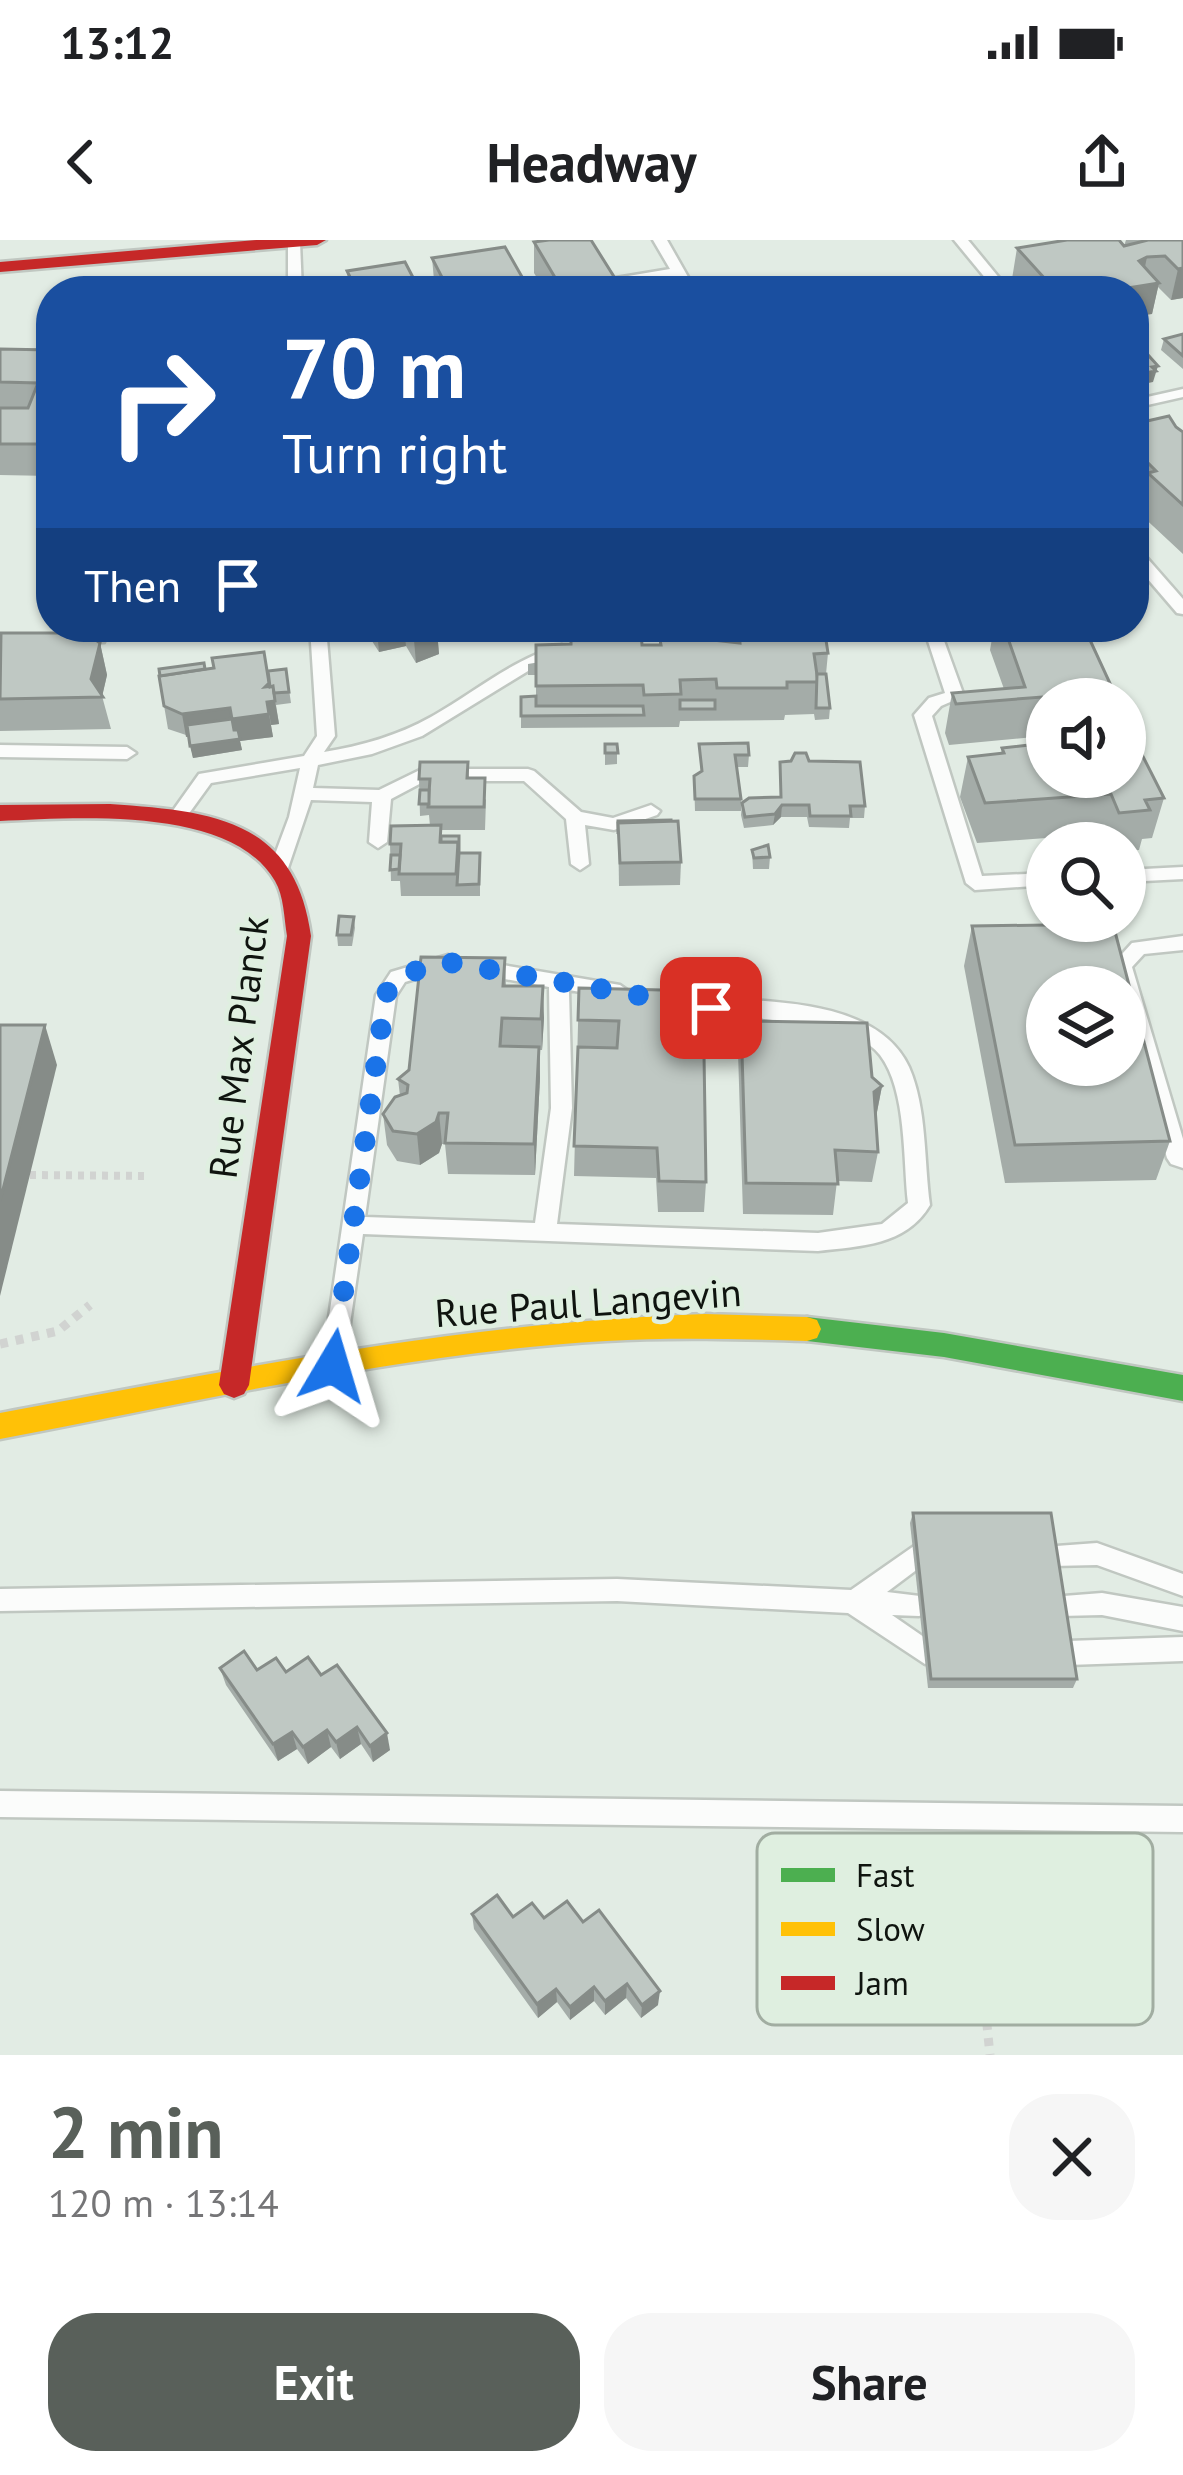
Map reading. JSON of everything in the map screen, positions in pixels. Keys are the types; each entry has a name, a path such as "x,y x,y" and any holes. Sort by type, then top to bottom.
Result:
{"street":[{"path":"0,267 305,241"},
{"name":"Rue Max Planck","path":"0,813 106,812 176,819 253,848 279,868 294,900 299,936 233,1385"},
{"name":"Rue Paul Langevin","path":"0,1426 333,1366 541,1336 706,1325 810,1330 954,1349 1183,1388"}],"lane":[{"path":"660,240 679,276"},
{"path":"961,240 991,276"},
{"path":"298,276 305,241"},
{"path":"652,276 676,272"},
{"path":"1149,401 1183,393"},
{"path":"1149,570 1183,609"},
{"path":"279,868 311,758 326,736 319,642"},
{"path":"176,819 205,778 385,745 420,730 520,664 601,642"},
{"path":"936,642 955,696 935,702 923,715 976,883 1026,881"},
{"path":"0,751 127,753"},
{"path":"303,794 382,796 422,775 528,775 575,817 614,824 651,811"},
{"path":"378,842 382,796"},
{"path":"575,817 580,864"},
{"path":"1146,875 1183,873"},
{"path":"1182,945 1139,948 1122,965 1178,1158 1183,1160"},
{"path":"333,1366 351,1225 386,994 398,976 447,962 657,999 839,1018 886,1047 898,1064 919,1205 910,1220 892,1231 818,1242 351,1225"},
{"path":"544,1232 556,1181 562,1018 558,982"},
{"path":"1052,1555 1097,1554 1183,1586"},
{"path":"854,1604 914,1557"},
{"path":"0,1600 617,1590 920,1605"},
{"path":"854,1604 925,1652"},
{"path":"1060,1605 1102,1604 1183,1619"},
{"path":"1068,1653 1183,1649"},
{"path":"0,1804 1183,1819"}],"path":[{"path":"30,1175 148,1176"},
{"path":"0,1344 58,1331 90,1305"},
{"path":"965,1816 967,1833"},
{"path":"987,2025 990,2055"}],"building":[{"path":"591,240 614,276 554,276 534,242"},
{"path":"1067,240 1119,240 1124,246 1183,240 1183,268 1178,269 1165,256 1147,257 1139,261 1159,283 1149,285 1149,276 1042,276 1017,248"},
{"path":"505,247 521,276 441,276 432,258"},
{"path":"405,262 412,276 350,276 347,271"},
{"path":"1183,334 1183,356 1164,339"},
{"path":"0,349 36,350 36,383 0,382"},
{"path":"36,388 36,444 0,444 0,408 28,408"},
{"path":"1169,416 1183,432 1183,505 1149,474 1156,471 1149,464 1149,421"},
{"path":"1,633 36,633 36,642 100,643 91,679 103,697 0,699"},
{"path":"826,642 828,653 814,654 818,682 787,682 787,688 717,688 716,679 680,680 681,694 644,695 643,685 536,686 536,645"},
{"path":"1009,642 1091,642 1108,678 1026,678 1026,698 956,704 952,693 1025,687"},
{"path":"264,652 269,683 265,687 273,686 275,701 267,702 269,714 232,719 230,708 182,714 164,706 159,676 214,668 212,658"},
{"path":"204,663 205,669 160,676 159,669"},
{"path":"286,669 289,692 274,693 268,671"},
{"path":"817,674 826,674 830,708 816,708"},
{"path":"536,696 536,706 643,706 644,715 521,716 521,697"},
{"path":"680,700 715,700 715,709 680,709"},
{"path":"232,719 240,739 190,746 187,725"},
{"path":"748,743 749,755 735,755 741,799 695,799 694,776 702,771 699,744"},
{"path":"605,744 617,744 618,753 605,753"},
{"path":"1026,745 1026,798 1055,798 985,803 968,757 1004,753 1002,748"},
{"path":"795,753 806,753 809,761 860,762 865,806 850,806 851,816 810,816 809,805 782,805 775,814 745,817 742,803 749,798 781,797 780,762 791,761"},
{"path":"420,762 468,762 467,778 485,778 484,807 428,807 430,779 419,779"},
{"path":"1146,762 1164,798 1145,800 1150,810 1119,813 1113,798 1146,798"},
{"path":"420,790 429,790 429,804 419,804"},
{"path":"678,821 681,862 620,863 618,823"},
{"path":"441,825 440,842 458,842 456,874 399,874 401,844 390,844 391,826"},
{"path":"441,836 459,836 459,853 458,842 441,842"},
{"path":"768,845 770,857 754,858 752,850"},
{"path":"459,853 480,853 479,884 457,885"},
{"path":"391,855 400,855 399,869 390,870"},
{"path":"339,916 354,917 351,935 337,935"},
{"path":"1026,925 1026,942 1118,942 1124,966 1026,966 1026,1086 1146,1086 1146,1050 1170,1141 1015,1145 972,926"},
{"path":"421,957 505,958 503,986 543,986 541,1019 502,1018 500,1046 539,1047 534,1144 445,1143 448,1113 439,1113 436,1122 417,1134 393,1131 383,1114 395,1097 407,1093 408,1085 398,1079 409,1070"},
{"path":"579,988 703,991 706,1182 659,1181 657,1148 574,1146 578,1047 617,1048 619,1021 578,1020"},
{"path":"741,1021 867,1023 872,1077 882,1086 874,1092 878,1152 835,1150 838,1184 746,1183"},
{"path":"0,1025 45,1025 0,1201"},
{"path":"913,1513 1051,1513 1077,1679 931,1679"},
{"path":"244,1651 257,1670 276,1658 286,1672 308,1657 321,1675 337,1665 387,1733 370,1746 357,1727 336,1742 327,1730 303,1747 292,1732 273,1744 220,1668"},
{"path":"497,1895 513,1917 532,1903 544,1918 567,1901 583,1922 599,1910 660,1991 642,2005 627,1984 605,2001 594,1987 570,2007 556,1989 537,2004 472,1914"}],"traffic: fast":[{"path":"807,1329 944,1345 1183,1388"}],"traffic: slow":[{"path":"0,1426 300,1369 502,1339 604,1329 807,1329"}],"traffic: jam":[{"path":"0,267 317,240"},
{"path":"0,813 110,812 192,821 229,832 260,849 290,888 299,936 234,1385"}],"route":[{"path":"333,1366 386,994 398,976 447,962 711,1008"}]}
